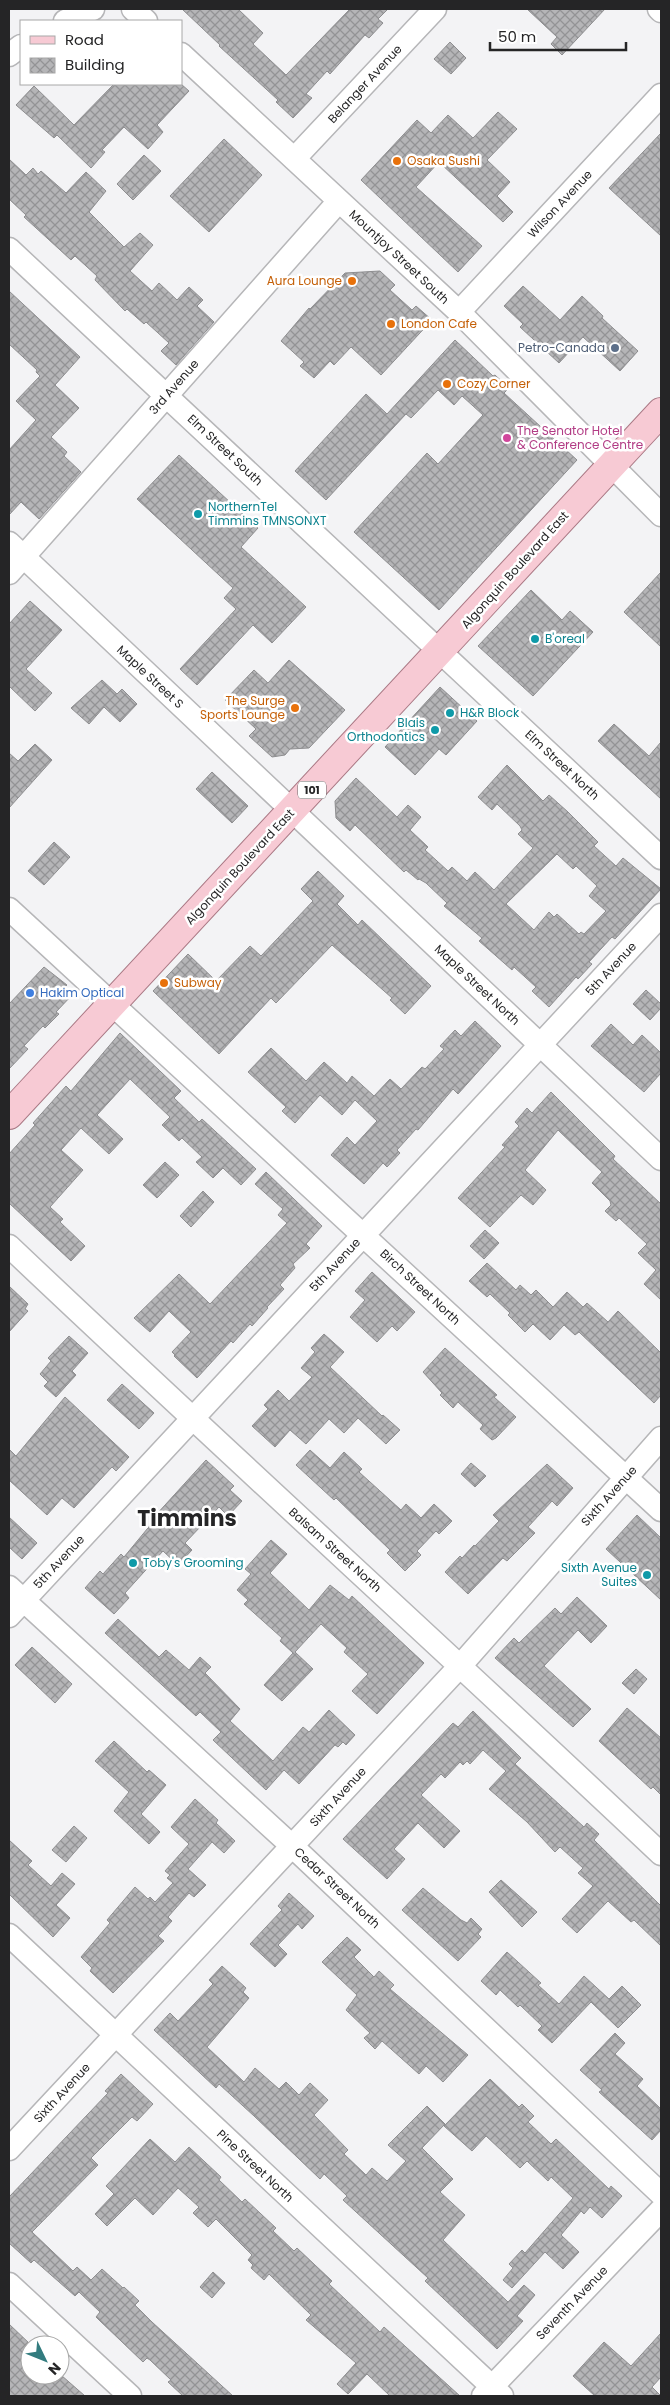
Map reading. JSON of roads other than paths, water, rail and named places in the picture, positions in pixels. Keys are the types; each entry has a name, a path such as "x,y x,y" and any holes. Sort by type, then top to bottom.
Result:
{"main road":[{"name":"101","path":"612,464 661,412"},
{"name":"Algonquin Boulevard East","path":"9,1115 440,653 612,464"}],"street":[{"path":"67,20 93,9"},
{"path":"132,9 145,20"},
{"name":"Belanger Avenue","path":"294,159 435,9"},
{"path":"9,55 20,47"},
{"name":"Mountjoy Street South","path":"182,55 459,312 661,515"},
{"name":"Wilson Avenue","path":"459,312 661,95"},
{"name":"3rd Avenue","path":"14,558 167,396 339,201"},
{"name":"Elm Street South","path":"9,249 440,653"},
{"name":"Maple Street S","path":"14,558 292,812"},
{"name":"Elm Street North","path":"440,653 661,858"},
{"name":"Maple Street North","path":"292,812 661,1159"},
{"name":"Birch Street North","path":"9,908 661,1510"},
{"name":"5th Avenue","path":"13,1601 191,1419 661,915"},
{"name":"Balsam Street North","path":"9,1246 191,1419 461,1665 661,1854"},
{"name":"Sixth Avenue","path":"9,2149 461,1665 661,1438"},
{"name":"Cedar Street North","path":"13,1601 292,1846 661,2194"},
{"name":"Pine Street North","path":"9,1935 492,2393"},
{"name":"Seventh Avenue","path":"492,2393 661,2210"},
{"path":"9,2284 130,2396"}],"place":[{"name":"Osaka Sushi","path":"397,161"},
{"name":"Aura Lounge","path":"352,281"},
{"name":"London Cafe","path":"391,324"},
{"name":"Petro-Canada","path":"615,348"},
{"name":"Cozy Corner","path":"447,384"},
{"name":"The Senator Hotel & Conference Centre","path":"507,438"},
{"name":"NorthernTel Timmins TMNSONXT","path":"198,514"},
{"name":"B'oreal","path":"535,639"},
{"name":"The Surge Sports Lounge","path":"295,708"},
{"name":"H&R Block","path":"450,713"},
{"name":"Blais Orthodontics","path":"435,730"},
{"name":"Subway","path":"164,983"},
{"name":"Hakim Optical","path":"30,993"},
{"name":"Toby's Grooming","path":"133,1563"},
{"name":"Sixth Avenue Suites","path":"647,1575"}],"district":[{"name":"Timmins","path":"187,1518"}]}
